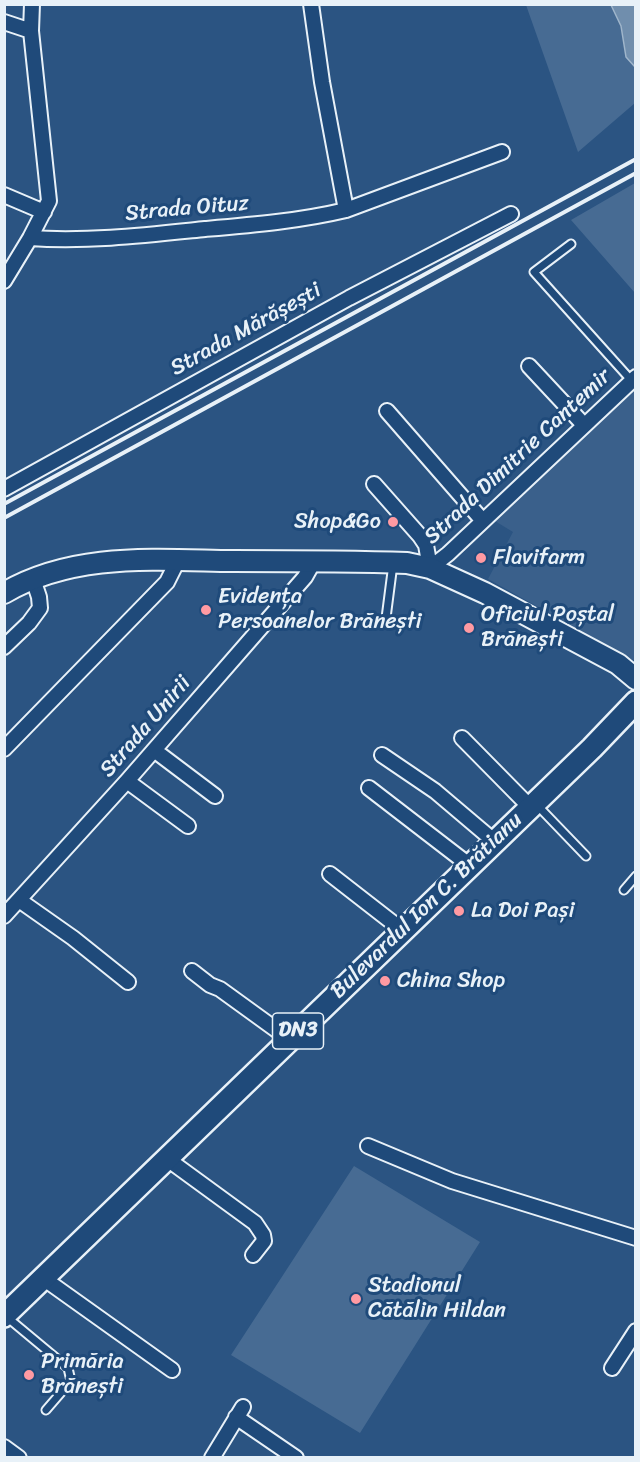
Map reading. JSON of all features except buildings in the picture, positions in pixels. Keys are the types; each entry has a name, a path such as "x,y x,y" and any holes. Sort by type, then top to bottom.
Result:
{"main road":[{"path":"4,593 61,569 84,564 119,561 314,561 413,564 430,568 542,622 618,664 636,679"},
{"name":"Bulevardul Ion C. Brătianu","path":"6,1311 43,1278 592,748 636,702"},
{"name":"Bulevardul Ion C. Brătianu","path":"592,748 636,722"}],"street":[{"path":"4,281 49,201 31,31 32,4"},
{"path":"311,4 322,82 346,210"},
{"path":"4,22 31,31"},
{"name":"Strada Oituz","path":"30,238 66,240 288,221 346,210 502,152"},
{"path":"4,195 44,212"},
{"name":"Strada Mărășești","path":"4,489 328,309 511,214"},
{"path":"529,366 584,424"},
{"name":"Strada Dimitrie Cantemir","path":"430,568 483,521 633,378"},
{"path":"387,411 483,521"},
{"path":"374,484 420,536 426,545 430,568"},
{"path":"4,749 167,582 178,560"},
{"name":"Strada Unirii","path":"4,916 127,781 305,577 314,561"},
{"path":"4,647 29,623 40,608 33,579"},
{"path":"462,738 532,804"},
{"path":"154,750 215,796"},
{"path":"382,755 435,791 494,841"},
{"path":"127,781 188,826"},
{"path":"369,788 469,865"},
{"path":"330,874 402,930"},
{"path":"19,900 66,933 128,982"},
{"path":"192,971 289,1039"},
{"path":"368,1146 452,1181 636,1238"},
{"path":"166,1158 255,1223 264,1241 253,1255"},
{"path":"43,1278 172,1370"},
{"path":"612,1368 636,1331"},
{"path":"214,1457 239,1412 296,1458"},
{"path":"4,1447 19,1458"}],"lane":[{"path":"571,244 534,272 633,378"},
{"path":"386,618 394,563"},
{"path":"532,804 586,856"},
{"path":"624,890 636,876"},
{"path":"6,1311 68,1368 71,1381 46,1410"}],"shaded area":[{"path":"526,5 611,5 621,26 626,57 635,67 635,103 578,152"},
{"path":"611,5 635,5 635,67 626,57 621,26"},
{"path":"635,183 635,293 571,220"},
{"path":"635,381 635,661 488,579 513,532 490,518"},
{"name":"Stadionul Cătălin Hildan","path":"354,1166 480,1242 360,1433 231,1355"}],"railway":[{"path":"4,504 636,159"},
{"path":"4,518 636,173"}],"place":[{"name":"Shop&Go","path":"393,522"},
{"name":"Flavifarm","path":"481,558"},
{"name":"Evidența Persoanelor Brănești","path":"206,610"},
{"name":"Oficiul Poștal Brănești","path":"469,628"},
{"name":"La Doi Pași","path":"459,911"},
{"name":"China Shop","path":"385,981"},
{"name":"Stadionul Cătălin Hildan","path":"356,1299"},
{"name":"Primăria Brănești","path":"29,1375"}]}
